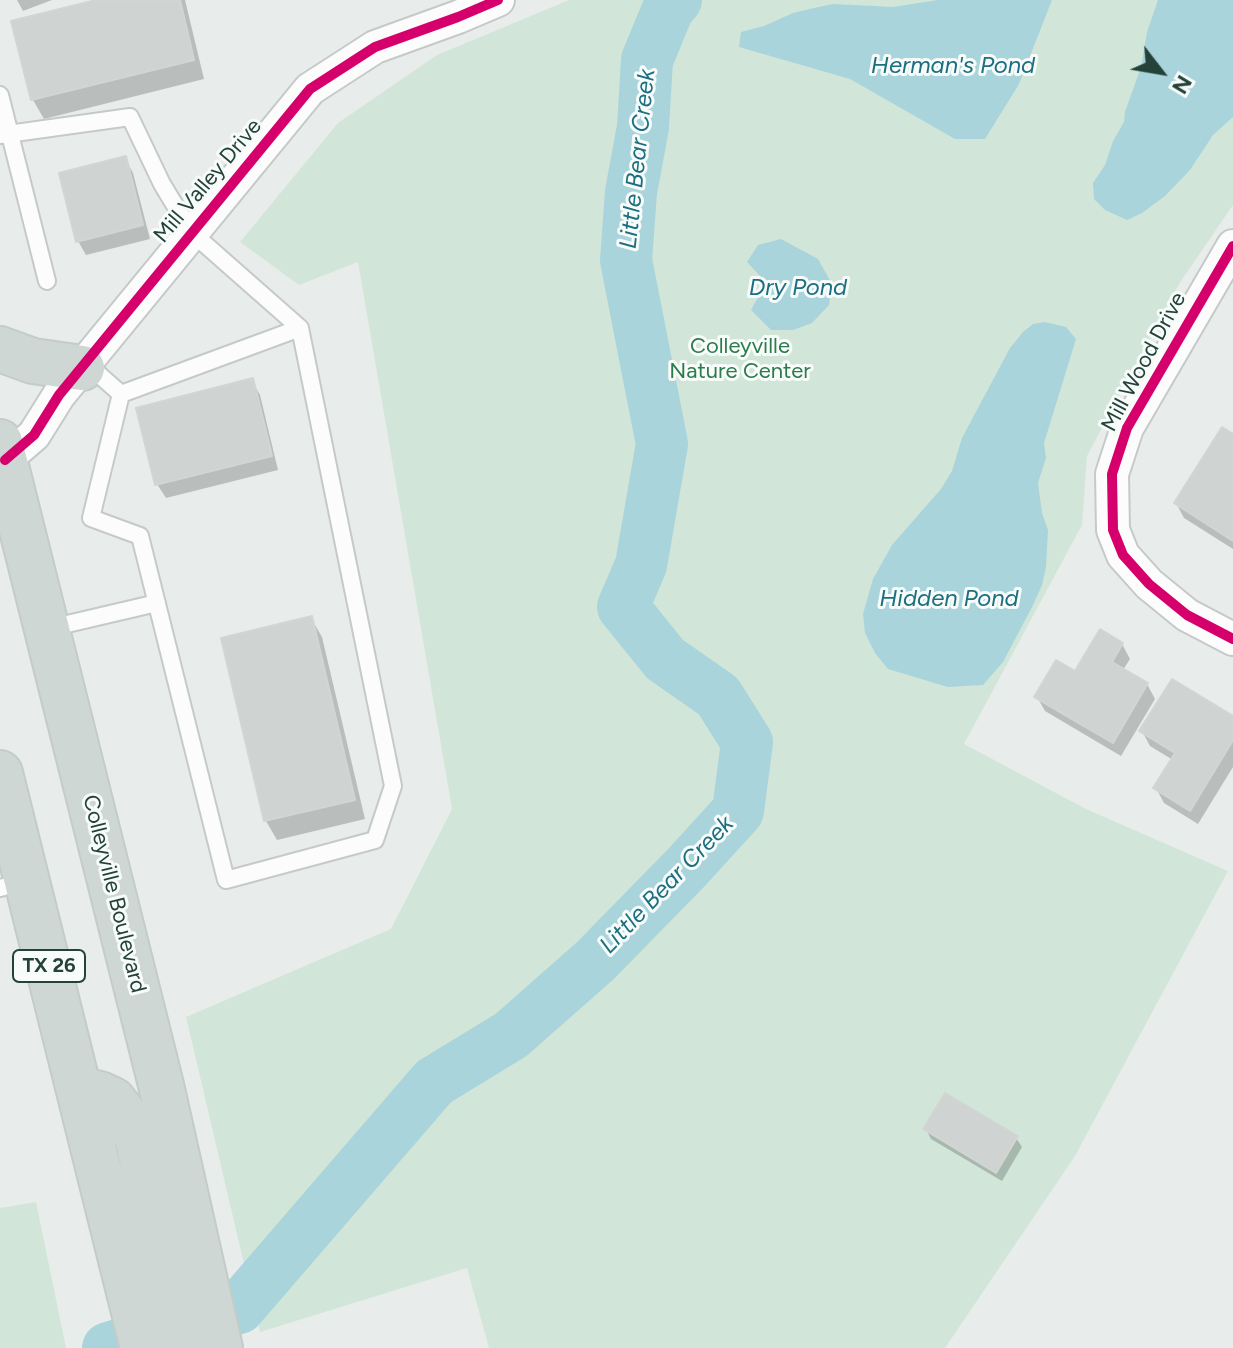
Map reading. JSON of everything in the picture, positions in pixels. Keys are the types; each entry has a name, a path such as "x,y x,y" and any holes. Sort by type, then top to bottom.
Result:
{"main road":[{"path":"0,349 38,362 84,366"},
{"name":"Colleyville Boulevard","path":"2,455 47,629 156,1144 220,1348"},
{"name":"TX 26","path":"0,773 14,884 79,1089 143,1348"},
{"path":"79,1089 113,1100 128,1119 156,1144 157,1237 185,1348"}],"street":[{"name":"Mill Valley Drive","path":"2,455 34,435 59,395 310,89 375,47 498,0"},
{"name":"Mill Wood Drive","path":"1233,246 1127,428 1112,474 1113,530 1123,555 1149,584 1187,615 1233,639"}],"lane":[{"path":"0,95 4,134 47,281"},
{"path":"4,134 130,117 162,184 191,232 300,328 393,786 375,840 226,880 140,536 91,518 121,394"},
{"path":"121,394 300,328"},
{"path":"84,366 121,394"},
{"path":"47,629 157,603"}],"green space":[{"name":"Colleyville Nature Center","path":"569,0 1233,0 1233,205 1179,284 1087,456 1082,525 964,744 1086,809 1228,871 1075,1156 945,1348 489,1348 467,1268 260,1332 186,1017 391,929 452,809 358,262 299,285 240,242 338,123 437,55"},
{"path":"36,1202 66,1348 0,1348 0,1208"}],"water":[{"name":"Herman's Pond","path":"938,0 1052,0 1019,84 985,139 955,139 850,79 739,47 741,32 814,8 833,4 893,7"},
{"path":"1158,0 1233,0 1233,117 1213,135 1190,170 1165,196 1127,220 1105,210 1094,199 1093,183 1105,165 1124,122"},
{"name":"Dry Pond","path":"781,239 818,259 832,284 829,305 812,323 793,330 771,330 751,310 757,299 766,293 763,279 747,262 758,245"},
{"name":"Hidden Pond","path":"1045,322 1066,327 1076,339 1044,443 1046,458 1038,483 1048,530 1042,585 1003,662 983,685 948,687 888,669 865,633 863,614 873,579 892,545 941,489 952,471 962,438 1010,348 1033,324"}],"building":[{"path":"96,0 180,0 194,60 31,100 11,21"},
{"path":"126,156 143,225 76,242 59,173"},
{"path":"253,378 272,456 155,485 136,408"},
{"path":"1222,427 1233,434 1233,541 1174,503"},
{"path":"312,616 355,800 264,821 221,638"},
{"path":"1100,629 1123,643 1112,662 1148,683 1113,743 1034,697 1056,660 1075,671"},
{"path":"1172,679 1233,716 1233,740 1190,811 1153,788 1175,753 1139,731"},
{"path":"945,1093 1018,1136 996,1173 923,1129"}],"waterway":[{"name":"Little Bear Creek","path":"108,1348 239,1308 434,1082 511,1035 595,961 738,811 747,742 718,696 665,659 623,607 641,565 662,444 626,260 631,192 643,127 647,60 668,9 676,0"}],"cycle path":[{"path":"5,460 34,435 59,395 310,89 375,47 498,0"},
{"path":"1233,246 1127,428 1112,474 1113,530 1123,555 1149,584 1187,615 1233,639"}]}
